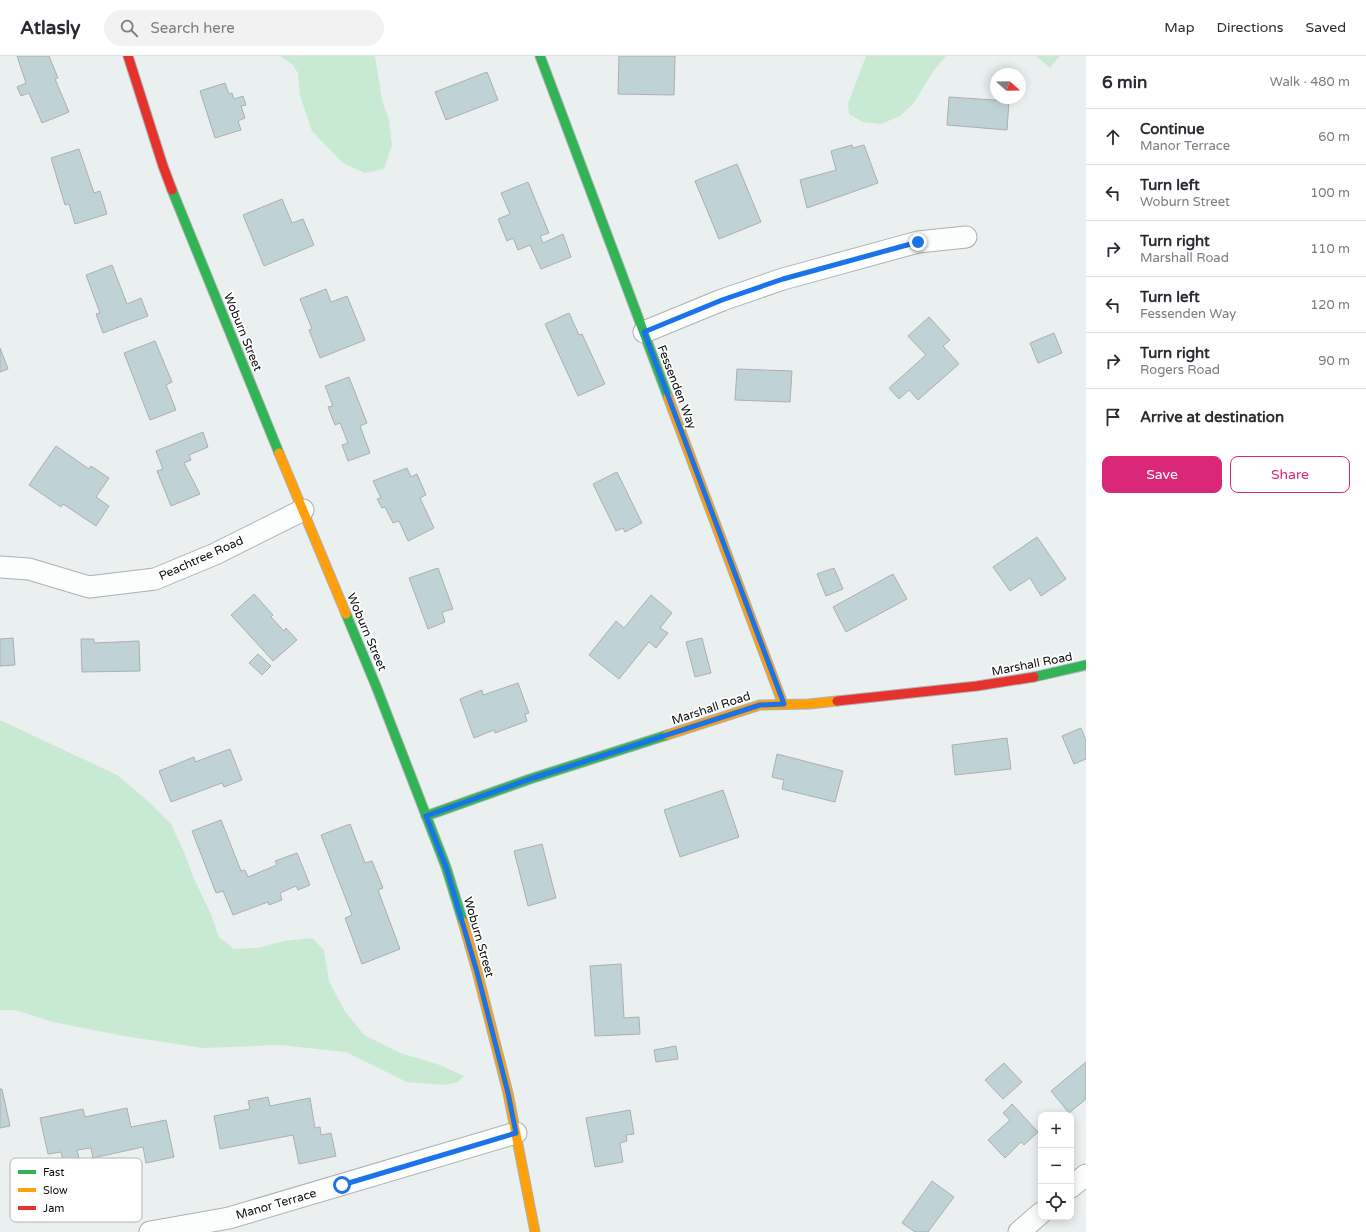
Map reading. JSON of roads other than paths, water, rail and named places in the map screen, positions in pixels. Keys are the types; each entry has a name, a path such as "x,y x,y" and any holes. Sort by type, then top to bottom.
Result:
{"street":[{"name":"Woburn Street","path":"128,56 163,166 376,686 446,867 477,972 508,1093 535,1232"},
{"name":"Fessenden Way","path":"540,56 784,704"},
{"path":"644,332 722,300 783,279 918,242 966,237"},
{"name":"Peachtree Road","path":"0,567 29,569 89,587 155,579 215,554 303,510"},
{"path":"0,552 29,569"},
{"name":"Marshall Road","path":"426,816 530,779 760,705 809,704 977,686 1041,676 1086,665"},
{"name":"Manor Terrace","path":"150,1232 229,1218 516,1133"},
{"path":"1074,1185 1086,1175"},
{"path":"1020,1232 1038,1216"}]}
